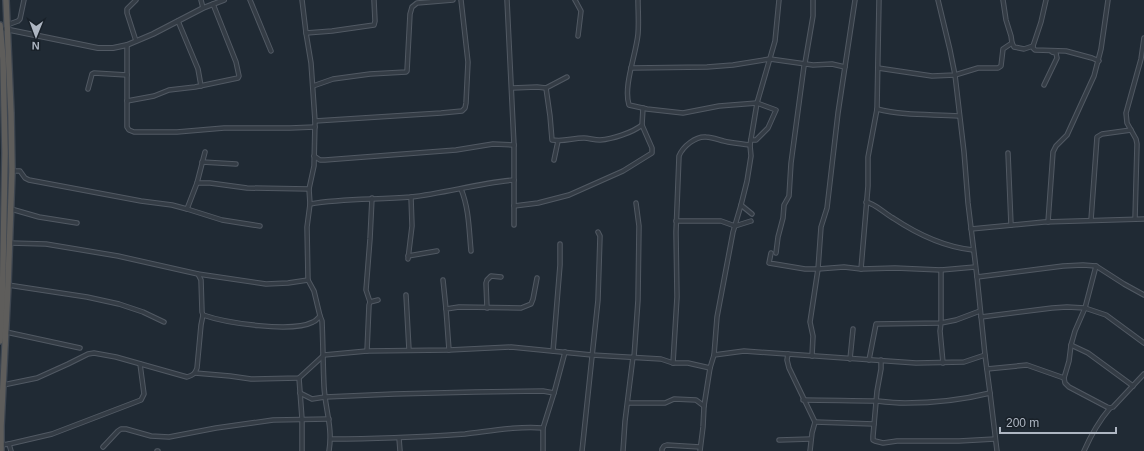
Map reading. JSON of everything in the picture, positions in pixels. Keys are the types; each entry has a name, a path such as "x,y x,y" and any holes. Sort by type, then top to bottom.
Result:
{"highway":[{"path":"0,341 1,304 6,285 2,268 2,217 8,153 6,0"},
{"path":"0,25 4,82 2,132 12,170 10,243 6,285 6,332 1,448"}],"street":[{"path":"0,28 7,27 20,20 24,0"},
{"path":"136,0 127,9 136,41"},
{"path":"201,0 203,8"},
{"path":"7,27 98,48 113,48 127,45 153,34 203,8 224,0"},
{"path":"250,0 271,51"},
{"path":"302,0 313,86 315,121 314,166 310,189 307,227 308,280 314,291 322,321 325,397 331,439 329,451"},
{"path":"306,32 332,31 374,25 374,0"},
{"path":"313,86 333,79 408,71 410,14 412,7 417,3 453,0"},
{"path":"315,121 441,114 462,111 466,104 468,62 461,0"},
{"path":"508,0 514,145 514,225"},
{"path":"575,0 580,11 578,36"},
{"path":"638,0 638,35 631,68 627,99 629,105 683,113 718,106 757,102 776,110 768,128 756,140 750,140"},
{"path":"662,451 664,446 668,445 700,449 704,406 710,368 714,355 717,317 735,226 747,181 751,156 750,140 757,102 775,41 779,0"},
{"path":"776,253 783,218 784,204 789,196 790,163 813,16 813,0"},
{"path":"812,356 813,336 810,322 818,269 821,227 826,208 838,113 855,0"},
{"path":"861,270 868,157 877,109 879,0"},
{"path":"938,0 955,75 970,229 977,277 996,451"},
{"path":"1003,0 1006,11 1006,20 1012,36 1012,43 1014,47 1024,49 1033,46"},
{"path":"1033,46 1046,0"},
{"path":"1048,222 1053,152 1056,146 1067,135 1094,76 1099,61 1108,0"},
{"path":"127,101 154,96 170,90 237,79 239,76 236,62 213,4"},
{"path":"178,21 198,69 201,86"},
{"path":"1135,219 1138,144 1127,123 1126,113 1141,59 1144,38"},
{"path":"878,68 932,76 955,75 978,68 1000,67 1003,49 1012,43"},
{"path":"127,45 127,127 129,130 134,132 177,132 224,128 314,128"},
{"path":"1033,46 1035,50 1066,51 1099,61"},
{"path":"1044,85 1057,58 1056,53 1049,51"},
{"path":"631,68 732,65 770,59 818,65 832,64 845,67"},
{"path":"88,89 92,74 94,72 127,75"},
{"path":"512,88 543,86 546,88 567,77"},
{"path":"546,88 552,140 563,142 585,138 602,140 624,134 642,125"},
{"path":"514,206 538,203 569,195 623,171 652,153 652,148 642,125 643,108"},
{"path":"877,109 890,113 909,115 959,116"},
{"path":"1091,220 1097,137 1102,134 1131,130"},
{"path":"673,363 677,296 676,221 678,161 681,151 698,138 705,137 726,142 750,145"},
{"path":"554,160 558,141"},
{"path":"314,156 320,160 326,160 456,150 494,144 514,145"},
{"path":"187,209 197,183 205,152"},
{"path":"1008,153 1011,225"},
{"path":"202,162 236,164"},
{"path":"12,170 20,171 25,178 29,180 141,201 172,205 222,220 260,226"},
{"path":"310,204 372,198 411,197 461,189 492,182 514,180"},
{"path":"197,183 210,183 247,188 310,189"},
{"path":"461,189 468,214 471,250"},
{"path":"411,197 412,226 408,258 437,251"},
{"path":"368,351 368,310 370,302 366,290 372,198"},
{"path":"866,202 873,204 885,214 908,228 929,238 961,249 973,250"},
{"path":"623,451 625,422 634,357 638,300 638,226 636,203"},
{"path":"741,205 752,214"},
{"path":"11,210 39,217 77,223"},
{"path":"970,229 1048,222 1144,219"},
{"path":"676,221 721,221 735,226 750,221"},
{"path":"582,451 598,294 600,236 598,232"},
{"path":"10,243 46,244 118,256 198,274 266,284 308,280"},
{"path":"553,351 560,266 560,244"},
{"path":"771,253 769,263 805,269 844,267 861,270 895,268 941,270 975,267"},
{"path":"977,277 1063,266 1096,266 1144,295"},
{"path":"1096,266 1085,308 1071,344 1069,361 1064,378 1065,383 1069,387 1110,408"},
{"path":"941,270 940,331 943,363"},
{"path":"195,373 197,368 203,314 201,280 198,274"},
{"path":"487,308 487,280 491,276 501,276"},
{"path":"446,309 459,307 521,308 531,304 537,278"},
{"path":"443,280 449,350"},
{"path":"6,285 46,290 119,304 143,312 164,322"},
{"path":"406,295 409,350"},
{"path":"370,302 378,300"},
{"path":"981,317 1052,308 1085,308 1106,315 1144,343"},
{"path":"869,360 876,324 941,323 956,320 980,311"},
{"path":"203,314 234,322 280,328 295,327 313,323 320,316"},
{"path":"850,359 853,329"},
{"path":"6,332 80,348"},
{"path":"1071,344 1088,353 1133,386"},
{"path":"3,385 37,378 88,354 116,357 187,377 195,373 251,379 299,378 324,355 368,351 449,350 511,347 592,355 661,359 673,363 710,368"},
{"path":"714,355 744,351 916,363 964,362 985,355"},
{"path":"543,451 544,428 565,352"},
{"path":"788,354 787,360 789,368 803,400 815,422 810,451"},
{"path":"881,360 881,375 877,391 874,424 874,442 959,442 995,438"},
{"path":"1,448 9,444 52,434 141,400 144,394 140,364"},
{"path":"987,368 1027,365 1064,378"},
{"path":"1084,451 1102,417 1144,374"},
{"path":"299,378 302,419 302,451"},
{"path":"300,393 312,399 325,397 394,394 543,391 554,393"},
{"path":"803,400 904,403 971,398 990,393"},
{"path":"628,403 665,403 674,399 696,400 704,406"},
{"path":"103,447 121,429 151,436 169,437 216,428 273,420 329,419"},
{"path":"815,422 874,424"},
{"path":"331,439 399,438 464,434 516,428 544,428"},
{"path":"399,438 400,451"},
{"path":"779,440 811,439"},
{"path":"9,444 11,451"}]}
